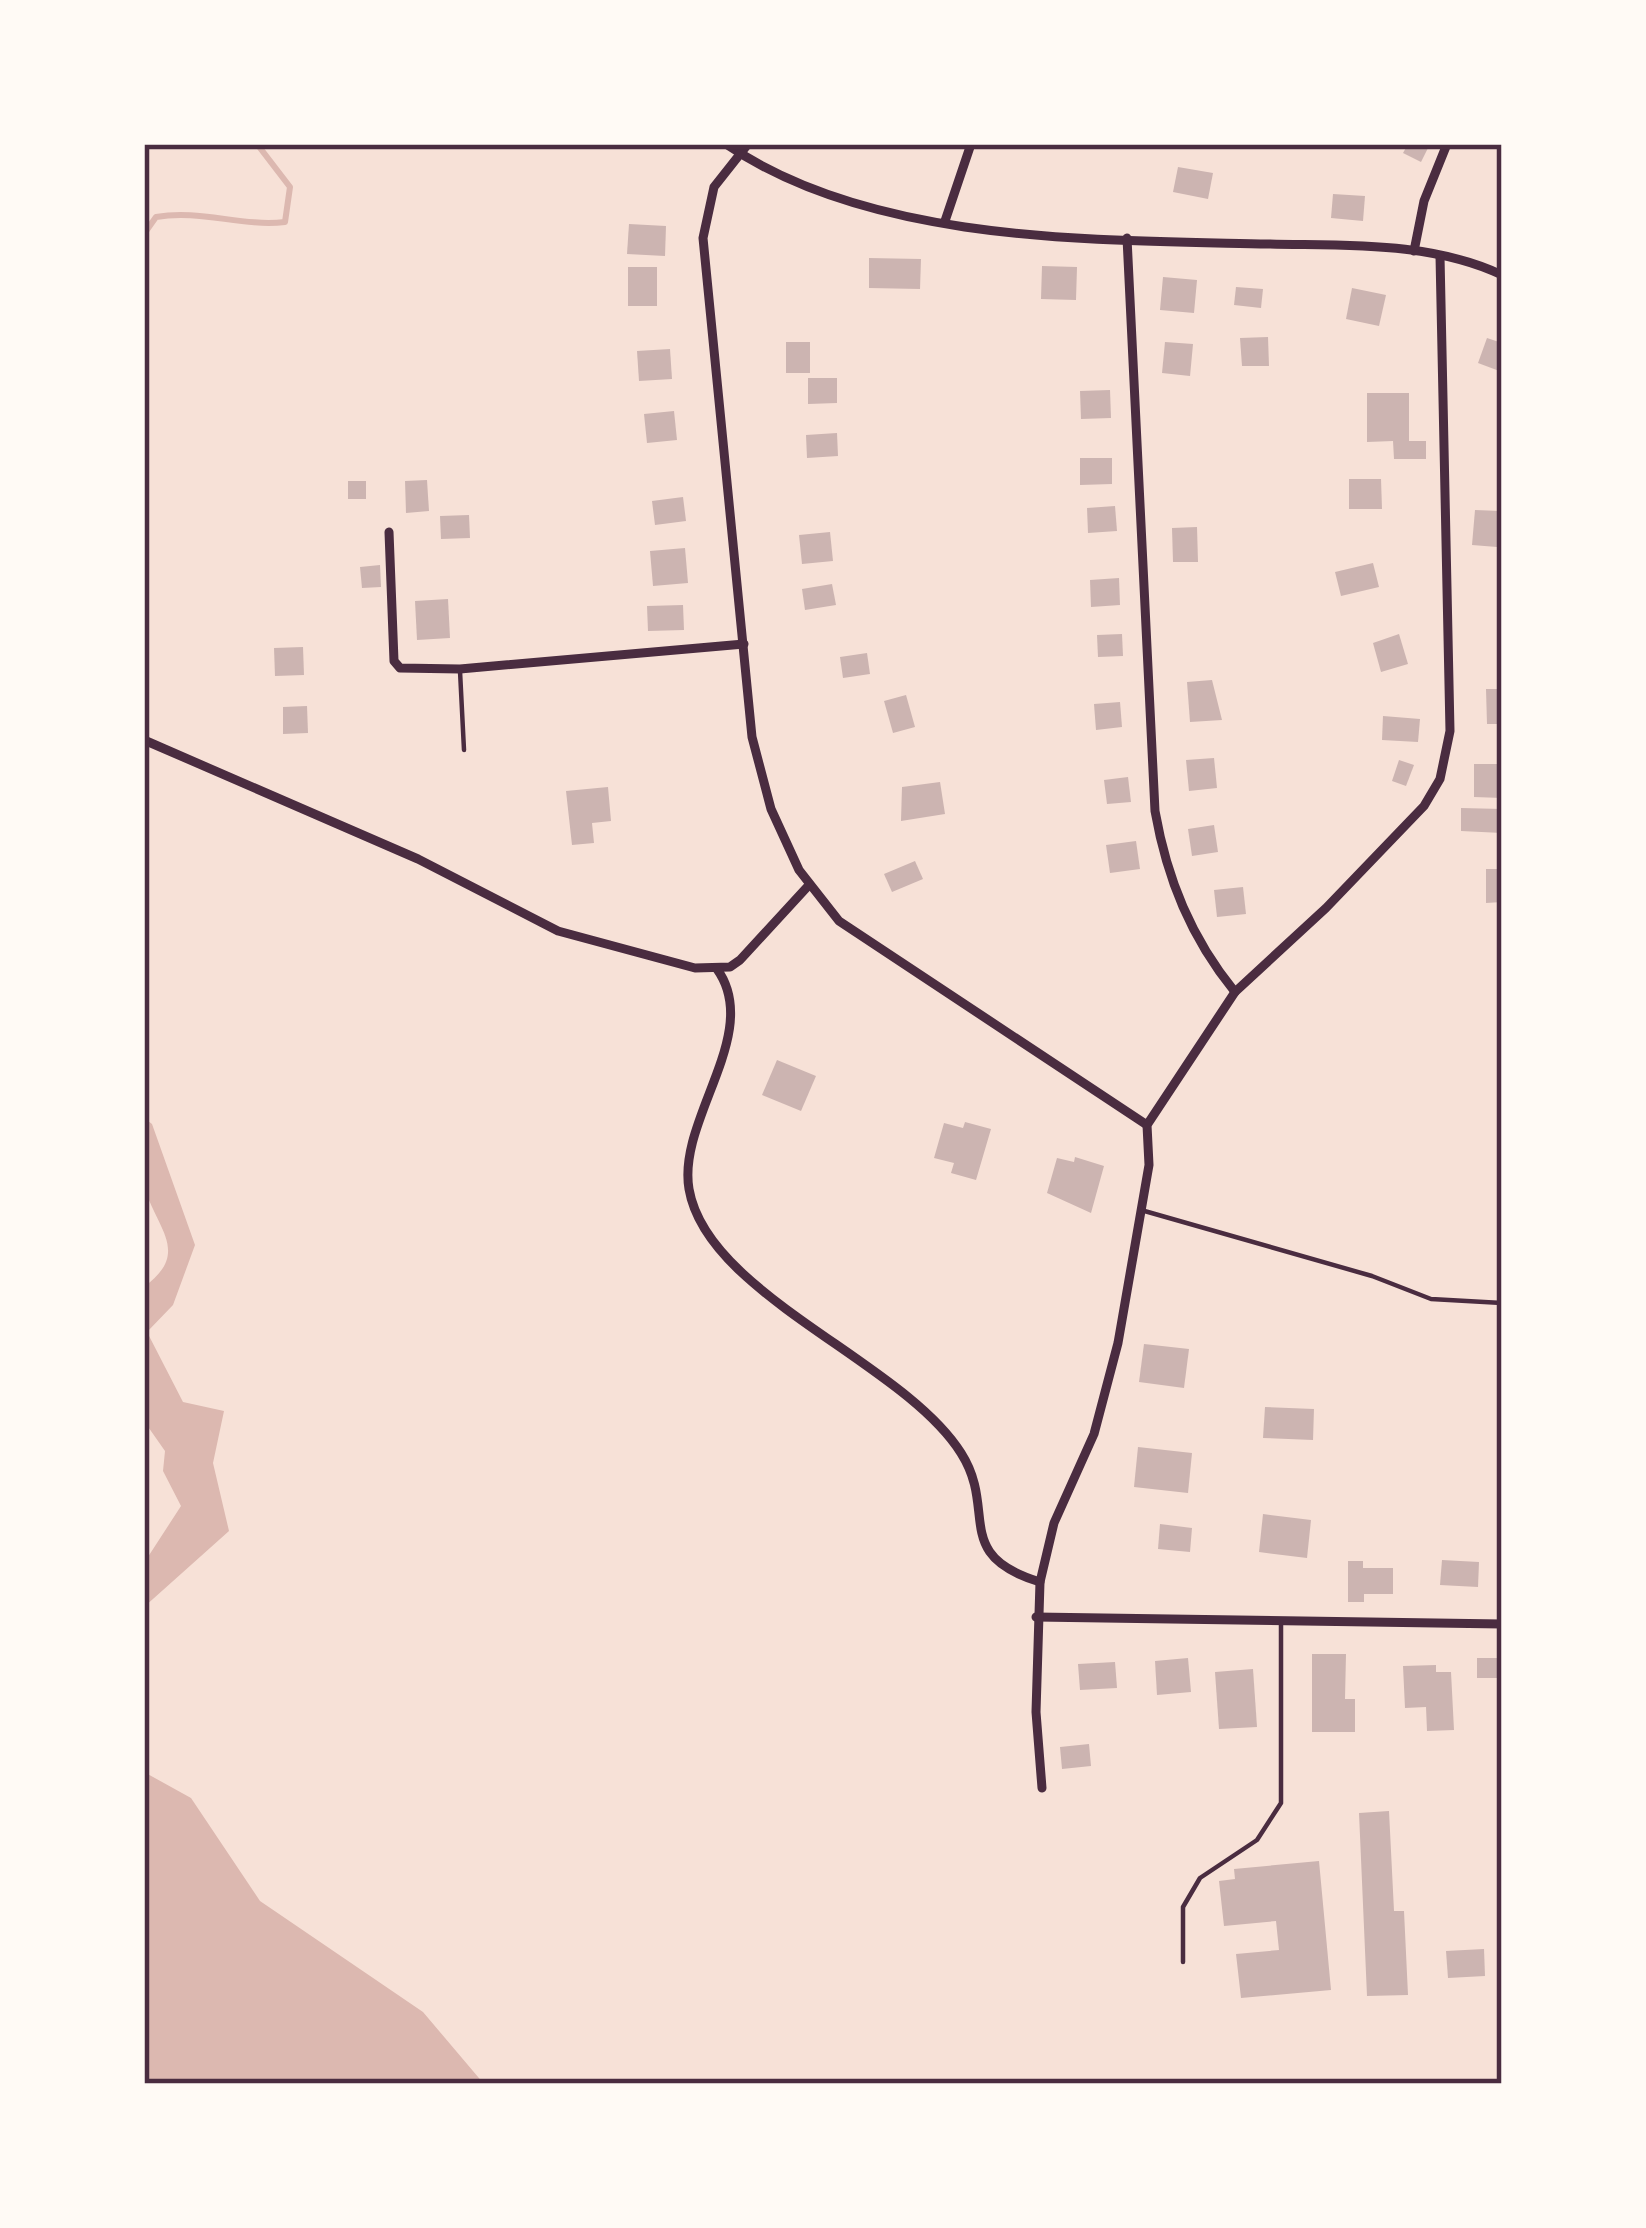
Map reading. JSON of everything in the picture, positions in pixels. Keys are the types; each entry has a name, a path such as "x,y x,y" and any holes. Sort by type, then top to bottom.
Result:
{"street":[{"path":"727,144 745,149 777,176 842,200 945,221 1127,238 1414,251 1502,275"},
{"path":"945,221 970,144"},
{"path":"1414,251 1424,201 1447,144"},
{"path":"745,149 715,187 703,238 759,772 809,885 855,934 1147,1125 1151,1141 1105,1397 1054,1522 1040,1582 1036,1617 1042,1788"},
{"path":"1127,238 1155,811 1168,875 1193,932 1235,992"},
{"path":"1147,1125 1235,992 1326,908 1424,806 1440,779 1450,731 1441,256"},
{"path":"389,532 394,661 416,671 744,644"},
{"path":"144,740 418,859 558,932 717,969 740,960 809,885"},
{"path":"717,969 728,985 724,1048 688,1155 688,1186 698,1226 762,1287 943,1429 969,1466 992,1557 1007,1572 1040,1582"},
{"path":"1036,1617 1502,1624"}],"lane":[{"path":"460,669 464,750"},
{"path":"1141,1210 1372,1276 1431,1299 1502,1303"},
{"path":"1183,1962 1183,1907 1200,1878 1257,1840 1281,1804 1281,1620"}],"shaded area":[{"path":"144,1118 152,1124 195,1245 173,1305 147,1332 183,1402 224,1411 213,1463 229,1531 144,1607 144,1563 181,1506 163,1471 165,1451 144,1421 144,1287 166,1263 168,1251 143,1178"},
{"path":"144,1772 191,1798 260,1901 423,2012 484,2084 144,2084"}],"building":[{"path":"1408,144 1430,144 1421,162 1403,153"},
{"path":"1178,167 1213,173 1208,199 1173,192"},
{"path":"1333,194 1365,196 1363,221 1331,218"},
{"path":"629,224 666,226 665,256 627,254"},
{"path":"869,258 921,259 920,289 869,288"},
{"path":"1042,266 1077,267 1076,300 1041,299"},
{"path":"628,267 657,267 657,306 628,306"},
{"path":"1163,277 1197,280 1194,313 1160,310"},
{"path":"1236,287 1263,289 1261,308 1234,305"},
{"path":"1352,288 1386,295 1379,326 1346,319"},
{"path":"1268,337 1269,366 1242,366 1240,338"},
{"path":"1487,338 1502,343 1502,372 1478,363"},
{"path":"786,342 810,342 810,373 786,373"},
{"path":"1165,342 1193,344 1190,376 1162,373"},
{"path":"670,349 672,379 639,381 637,351"},
{"path":"808,378 837,378 837,403 808,404"},
{"path":"1110,390 1111,418 1081,419 1080,391"},
{"path":"1367,393 1409,393 1409,441 1426,441 1426,459 1394,459 1393,441 1367,442"},
{"path":"674,411 677,440 647,443 644,414"},
{"path":"837,433 838,456 807,458 806,435"},
{"path":"1080,458 1112,458 1112,484 1080,485"},
{"path":"1349,479 1381,479 1382,509 1349,509"},
{"path":"427,480 429,511 406,513 405,481"},
{"path":"348,481 366,481 366,499 348,499"},
{"path":"683,497 686,521 655,525 652,501"},
{"path":"1115,506 1117,531 1088,533 1087,508"},
{"path":"1475,510 1500,511 1497,547 1472,545"},
{"path":"469,515 470,538 441,539 440,516"},
{"path":"1197,527 1198,562 1173,562 1172,528"},
{"path":"830,532 833,561 802,564 799,535"},
{"path":"685,548 688,583 653,586 650,551"},
{"path":"1373,563 1379,587 1341,596 1335,572"},
{"path":"380,565 381,587 362,588 360,567"},
{"path":"1119,578 1120,605 1091,607 1090,580"},
{"path":"832,584 836,605 805,610 802,589"},
{"path":"448,599 450,638 417,640 415,601"},
{"path":"683,605 684,630 648,631 647,606"},
{"path":"1122,634 1123,656 1098,657 1097,635"},
{"path":"1399,634 1408,664 1381,672 1373,643"},
{"path":"303,647 304,675 275,676 274,648"},
{"path":"867,653 870,674 843,678 840,657"},
{"path":"1212,680 1222,720 1190,722 1187,682"},
{"path":"1486,689 1502,689 1502,724 1487,724"},
{"path":"906,695 915,727 893,733 884,701"},
{"path":"1120,702 1122,727 1096,730 1094,704"},
{"path":"307,706 308,733 283,734 283,707"},
{"path":"1383,716 1420,719 1418,742 1382,740"},
{"path":"1214,758 1217,788 1189,791 1186,760"},
{"path":"1399,760 1414,765 1406,786 1392,781"},
{"path":"1474,764 1502,764 1502,798 1474,797"},
{"path":"1128,777 1131,802 1107,804 1104,780"},
{"path":"940,782 945,814 901,821 902,787"},
{"path":"608,787 611,821 592,823 594,843 572,845 566,791"},
{"path":"1461,808 1502,809 1502,833 1461,831"},
{"path":"1214,825 1218,852 1192,856 1188,829"},
{"path":"1136,841 1140,869 1110,873 1106,845"},
{"path":"915,861 923,879 892,892 884,874"},
{"path":"1486,869 1502,869 1502,902 1486,903"},
{"path":"1243,887 1246,914 1217,917 1214,890"},
{"path":"777,1060 816,1076 801,1111 762,1095"},
{"path":"965,1122 991,1129 976,1180 951,1173 954,1163 934,1158 944,1123 963,1128"},
{"path":"1075,1157 1104,1166 1091,1213 1047,1193 1057,1158 1074,1162"},
{"path":"1144,1344 1189,1349 1184,1388 1139,1382"},
{"path":"1265,1407 1314,1409 1313,1440 1263,1438"},
{"path":"1138,1447 1192,1453 1188,1493 1134,1487"},
{"path":"1263,1514 1311,1520 1307,1558 1259,1552"},
{"path":"1160,1524 1192,1528 1190,1552 1158,1549"},
{"path":"1442,1560 1479,1562 1478,1587 1440,1585"},
{"path":"1348,1561 1363,1561 1363,1568 1393,1568 1393,1594 1364,1594 1364,1602 1348,1602"},
{"path":"1312,1654 1346,1654 1345,1699 1355,1699 1355,1732 1312,1732"},
{"path":"1188,1658 1191,1692 1157,1695 1155,1661"},
{"path":"1477,1658 1502,1658 1502,1678 1477,1678"},
{"path":"1115,1662 1117,1688 1080,1690 1078,1664"},
{"path":"1436,1665 1436,1672 1451,1672 1454,1730 1427,1731 1426,1707 1405,1708 1403,1666"},
{"path":"1253,1669 1257,1727 1219,1729 1215,1672"},
{"path":"1089,1744 1091,1766 1062,1769 1060,1747"},
{"path":"1389,1811 1394,1911 1404,1911 1408,1995 1367,1996 1359,1813"},
{"path":"1319,1861 1331,1990 1241,1998 1236,1954 1279,1950 1276,1921 1224,1926 1219,1881 1235,1879 1234,1869"},
{"path":"1484,1949 1485,1976 1448,1978 1446,1951"}],"waterway":[{"path":"144,234 156,217 172,215 285,222 290,187 257,144"}]}
